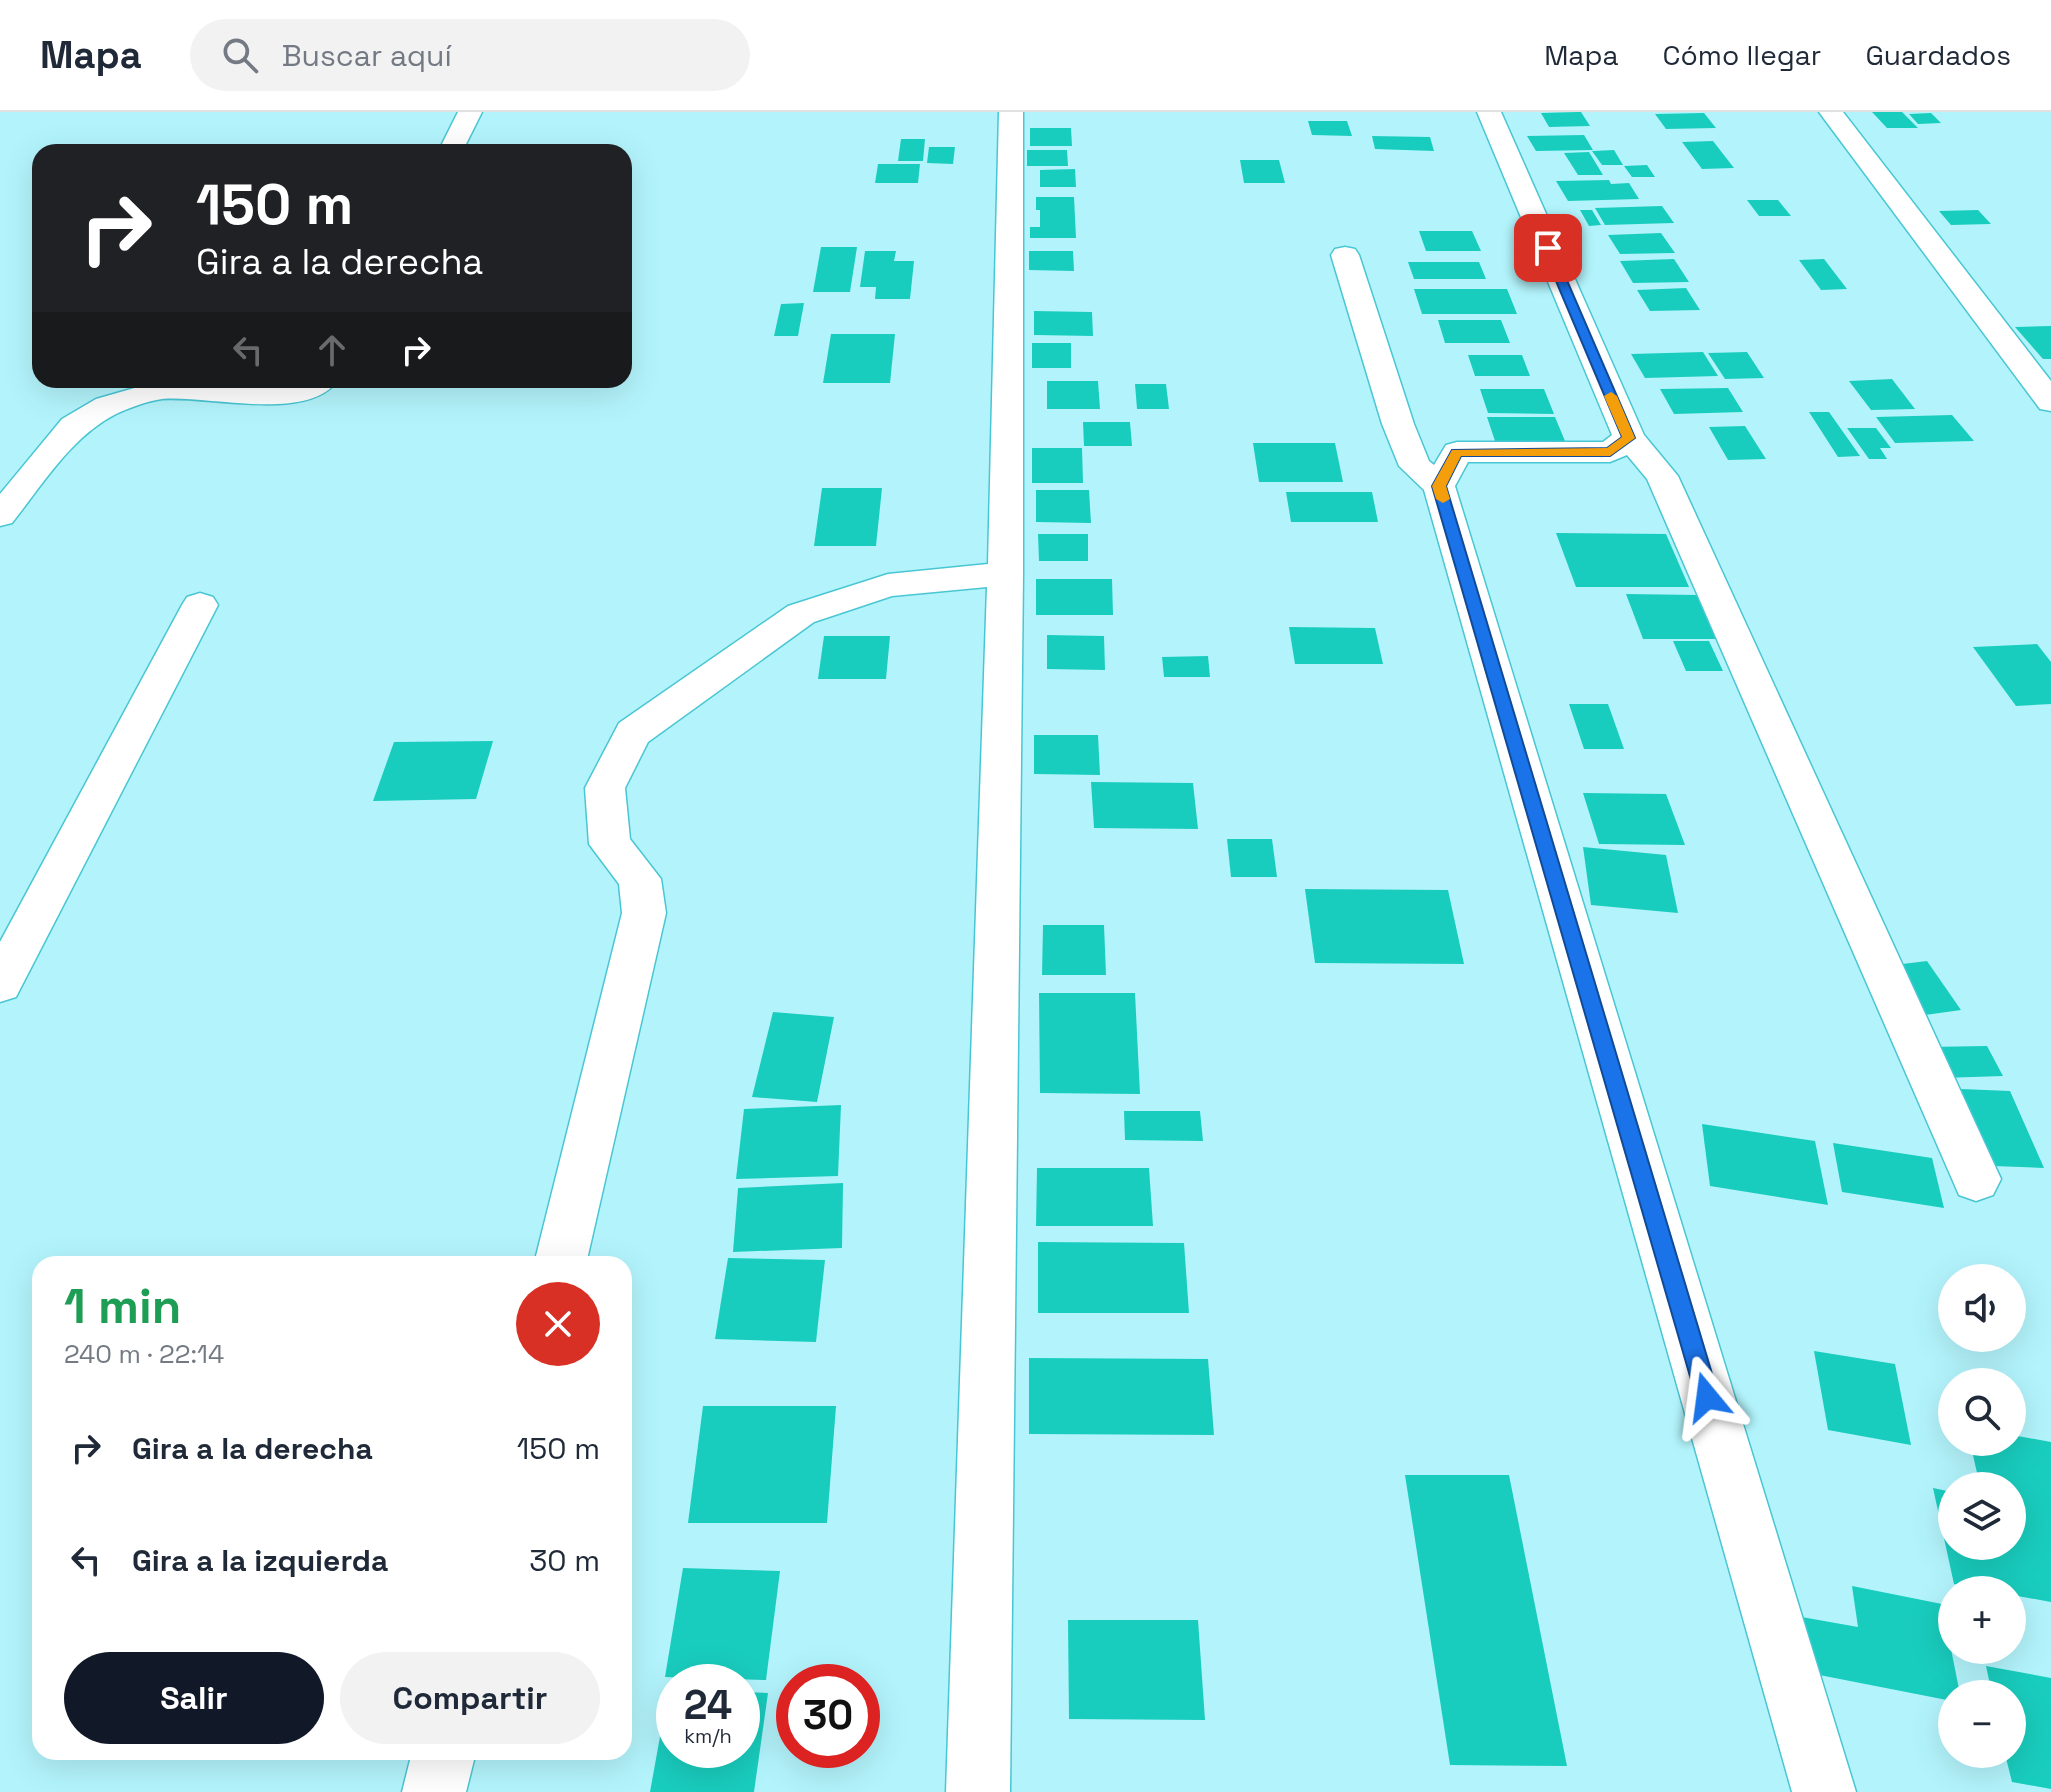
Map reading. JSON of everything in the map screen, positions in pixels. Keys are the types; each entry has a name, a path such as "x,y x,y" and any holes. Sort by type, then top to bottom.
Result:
{"street":[{"path":"454,144 470,112"},
{"path":"978,1792 1006,574 1011,112"},
{"path":"1489,112 1629,438 1662,476 1976,1179"},
{"path":"1831,112 2051,402"},
{"path":"1345,255 1398,424 1415,466 1439,486 1824,1792"},
{"path":"0,516 73,426 107,406 159,390 285,395 313,388"},
{"path":"1439,486 1457,452 1610,452 1629,438"},
{"path":"562,1256 644,913 640,879 610,844 605,788 633,733 801,614 888,585 1006,574"},
{"path":"0,984 200,605"},
{"path":"434,1792 442,1760"}],"building":[{"path":"1581,112 1590,126 1549,127 1541,113"},
{"path":"1872,112 1902,112 1918,128 1887,128"},
{"path":"1704,113 1716,128 1666,129 1655,114"},
{"path":"1931,113 1941,123 1918,124 1909,114"},
{"path":"1308,121 1347,121 1352,136 1312,135"},
{"path":"1030,128 1071,128 1072,146 1030,146"},
{"path":"1584,135 1593,150 1536,151 1527,136"},
{"path":"1372,136 1430,137 1434,151 1375,149"},
{"path":"901,139 925,139 923,161 898,161"},
{"path":"1713,141 1734,168 1702,169 1682,142"},
{"path":"929,147 955,147 953,164 927,163"},
{"path":"1027,150 1067,150 1068,166 1027,166"},
{"path":"1614,150 1623,165 1602,165 1592,151"},
{"path":"1589,152 1603,175 1578,175 1564,153"},
{"path":"1240,160 1279,160 1285,183 1244,183"},
{"path":"878,164 920,164 918,183 875,183"},
{"path":"1647,165 1655,177 1632,177 1624,166"},
{"path":"1075,169 1076,187 1040,187 1040,170"},
{"path":"1609,180 1611,184 1629,183 1639,199 1568,201 1556,181"},
{"path":"1036,197 1074,197 1076,238 1030,238 1030,227 1040,227"},
{"path":"1747,200 1778,200 1791,216 1759,216"},
{"path":"1662,206 1674,223 1605,225 1595,208"},
{"path":"1580,210 1592,210 1601,225 1589,226"},
{"path":"1978,210 1991,224 1951,225 1939,211"},
{"path":"1419,231 1472,231 1481,251 1426,251"},
{"path":"1661,233 1675,253 1620,254 1608,235"},
{"path":"821,247 857,247 850,292 813,292"},
{"path":"865,251 896,251 894,261 914,261 910,299 875,299 876,287 860,287"},
{"path":"1029,251 1073,251 1074,271 1029,270"},
{"path":"1674,259 1689,282 1633,283 1620,261"},
{"path":"1824,259 1847,289 1821,290 1799,260"},
{"path":"1408,262 1479,262 1486,279 1414,279"},
{"path":"1686,288 1700,310 1650,311 1637,290"},
{"path":"1414,289 1507,289 1517,314 1422,314"},
{"path":"804,303 798,336 774,336 781,304"},
{"path":"1034,311 1092,312 1093,336 1034,335"},
{"path":"1438,320 1501,320 1510,343 1445,343"},
{"path":"2051,326 2051,359 2043,359 2015,327"},
{"path":"831,334 895,334 890,383 823,383"},
{"path":"1032,343 1071,343 1071,368 1032,368"},
{"path":"1703,352 1718,376 1645,378 1631,354"},
{"path":"1747,352 1764,378 1725,379 1708,353"},
{"path":"1468,355 1522,355 1530,376 1475,376"},
{"path":"1892,379 1915,409 1871,410 1849,381"},
{"path":"1047,381 1098,381 1100,409 1047,409"},
{"path":"1135,384 1166,384 1169,409 1137,409"},
{"path":"1728,388 1743,412 1674,414 1660,389"},
{"path":"1480,389 1544,389 1554,414 1488,413"},
{"path":"1809,412 1829,412 1860,456 1838,457"},
{"path":"1952,415 1974,441 1895,443 1876,417"},
{"path":"1487,417 1555,417 1565,441 1495,441"},
{"path":"1083,422 1130,422 1132,446 1084,446"},
{"path":"1745,426 1766,459 1728,460 1709,427"},
{"path":"1847,428 1876,428 1891,448 1880,448 1887,459 1869,459"},
{"path":"1253,443 1335,443 1343,482 1259,482"},
{"path":"1032,448 1082,448 1083,483 1032,483"},
{"path":"822,488 882,488 876,546 814,546"},
{"path":"1036,490 1089,490 1091,523 1036,522"},
{"path":"1286,492 1372,492 1378,522 1291,522"},
{"path":"1556,533 1666,534 1689,587 1576,587"},
{"path":"1038,534 1088,534 1088,561 1039,561"},
{"path":"1036,579 1112,579 1113,615 1036,615"},
{"path":"1626,594 1698,595 1717,639 1643,639"},
{"path":"1289,627 1375,628 1383,664 1295,664"},
{"path":"1047,635 1104,636 1105,670 1047,669"},
{"path":"824,636 890,636 886,679 818,679"},
{"path":"1673,641 1709,641 1723,671 1686,671"},
{"path":"2037,644 2051,662 2051,704 2016,706 1973,647"},
{"path":"1208,656 1210,677 1164,677 1162,657"},
{"path":"1569,704 1608,704 1624,749 1584,749"},
{"path":"1034,735 1098,735 1100,775 1034,774"},
{"path":"493,741 476,799 373,801 394,742"},
{"path":"1091,782 1193,783 1198,829 1094,828"},
{"path":"1583,793 1666,794 1685,845 1599,844"},
{"path":"1227,839 1272,839 1277,877 1231,877"},
{"path":"1583,847 1666,855 1678,913 1591,905"},
{"path":"1305,889 1448,890 1464,964 1315,963"},
{"path":"1043,925 1104,925 1106,975 1042,975"},
{"path":"1927,961 1961,1010 1918,1016 1886,966"},
{"path":"1039,993 1135,993 1140,1094 1040,1093"},
{"path":"773,1012 834,1017 817,1102 752,1097"},
{"path":"1987,1046 2003,1076 1942,1078 1927,1047"},
{"path":"1961,1089 2010,1091 2044,1168 1993,1166"},
{"path":"841,1105 838,1176 736,1179 744,1109"},
{"path":"1124,1111 1200,1111 1203,1141 1125,1140"},
{"path":"1702,1124 1815,1141 1828,1205 1710,1186"},
{"path":"1833,1143 1932,1158 1944,1208 1842,1192"},
{"path":"1037,1168 1149,1168 1153,1226 1036,1226"},
{"path":"843,1183 842,1248 733,1252 738,1188"},
{"path":"1038,1242 1184,1243 1189,1313 1038,1313"},
{"path":"728,1258 825,1260 816,1342 715,1339"},
{"path":"1814,1351 1895,1364 1911,1445 1828,1430"},
{"path":"1029,1358 1208,1359 1214,1435 1029,1434"},
{"path":"703,1406 836,1406 827,1523 688,1523"},
{"path":"2026,1438 2051,1442 2051,1602 2026,1598 2026,1576 1952,1576 1949,1560 2026,1560 2026,1472 1977,1472 1973,1456 2026,1456"},
{"path":"1405,1475 1509,1475 1567,1766 1450,1765"},
{"path":"1933,1488 1938,1489 1938,1511"},
{"path":"683,1568 780,1571 766,1680 760,1680 760,1664 667,1664"},
{"path":"1852,1586 1938,1603 1938,1664 1954,1664 1957,1680 1938,1680 1938,1698 1804,1672 1796,1616 1858,1627"},
{"path":"1068,1620 1198,1620 1205,1720 1069,1719"},
{"path":"1986,1666 2051,1678 2051,1789 2012,1782 2008,1768 2026,1768 2026,1680 1989,1680"},
{"path":"760,1693 768,1693 760,1750"},
{"path":"656,1759 656,1768 757,1768 754,1792 650,1792"}],"slow traffic":[{"path":"1443,499 1439,486 1457,452 1610,452 1629,438 1611,396"}],"route":[{"path":"1548,248 1629,438 1610,452 1457,452 1439,486 1707,1397"}]}
